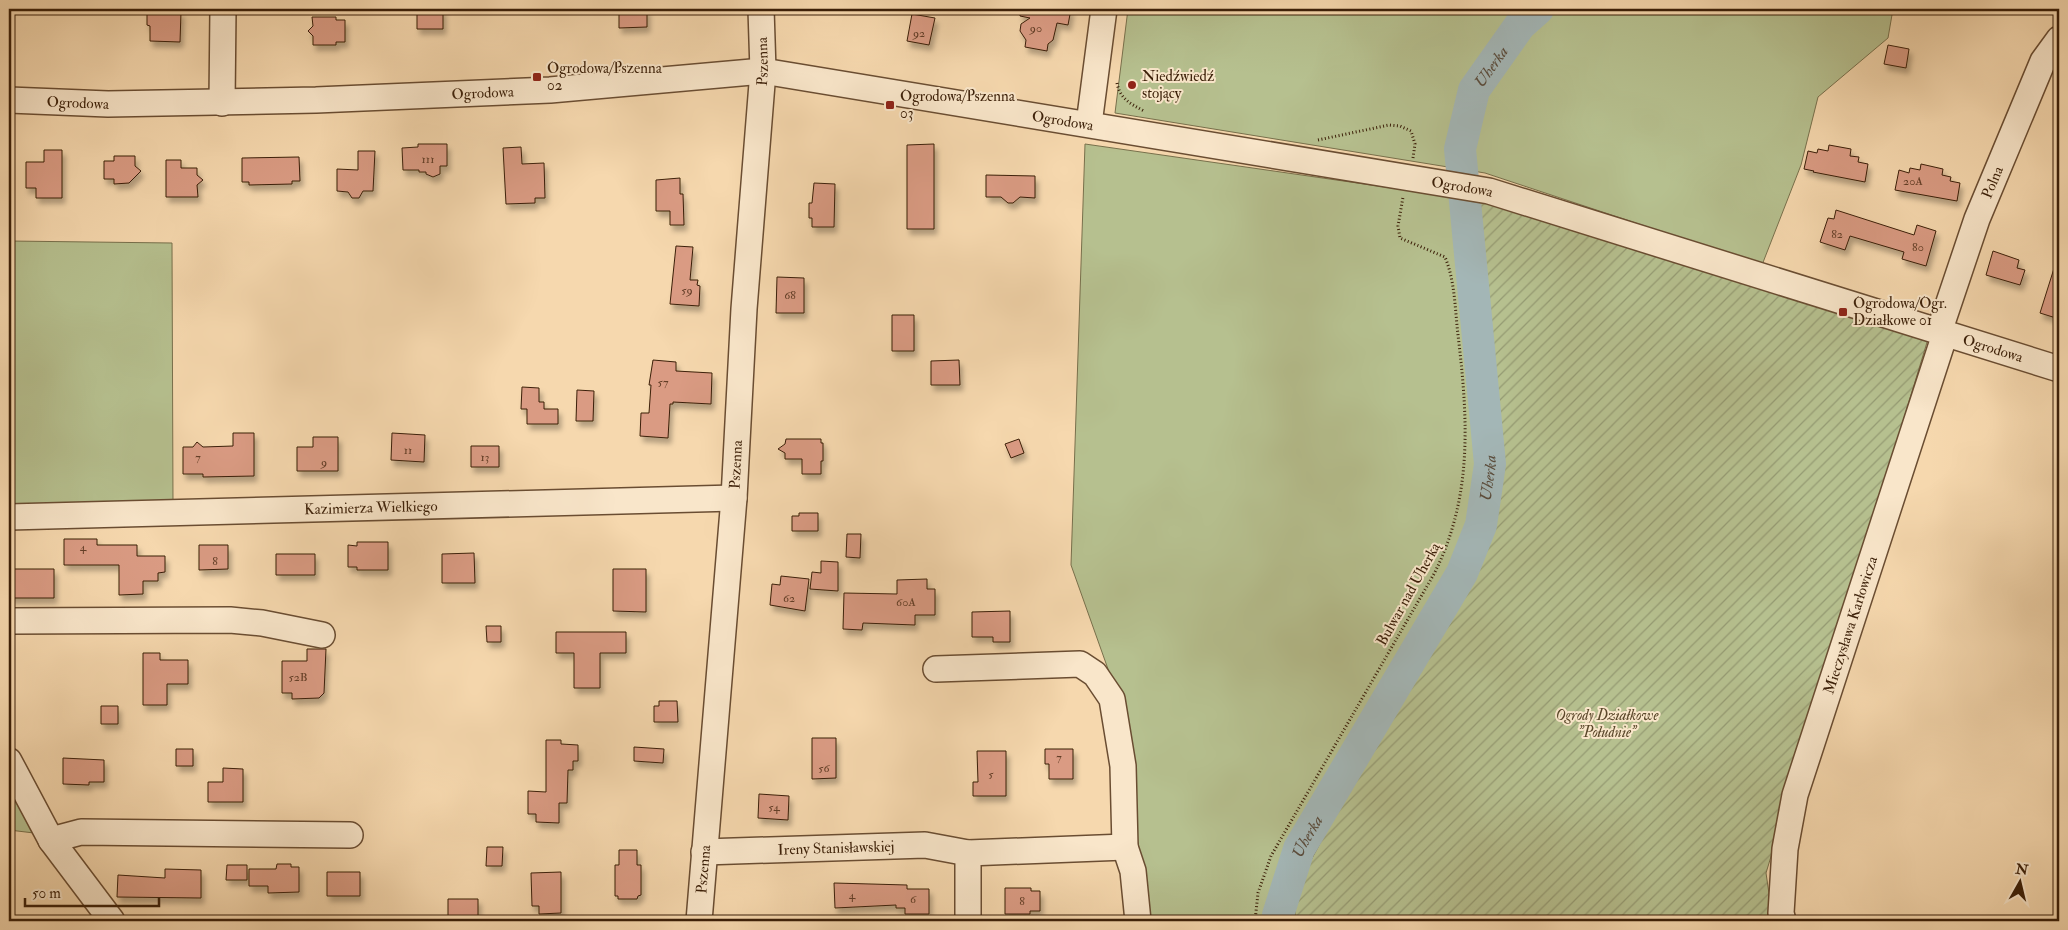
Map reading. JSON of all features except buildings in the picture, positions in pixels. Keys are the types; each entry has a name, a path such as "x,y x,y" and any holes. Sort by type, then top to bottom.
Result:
{"street":[{"path":"222,102 223,9"},
{"name":"Pszenna","path":"699,921 734,498 744,309 763,71 761,9"},
{"path":"1089,124 1104,9"},
{"name":"Polna","path":"1942,333 1977,219 2043,61 2059,39"},
{"name":"Ogrodowa","path":"9,100 108,104 538,91 763,71 1489,191 2059,369"},
{"name":"Mieczysława Karłowicza","path":"1783,921 1781,913 1785,849 1795,795 1942,333"},
{"name":"Kazimierza Wielkiego","path":"9,517 734,498"},
{"path":"9,621 230,620 262,622 322,636"},
{"path":"936,669 1080,664 1095,674 1112,699 1123,766 1125,847 1133,871 1138,921"},
{"path":"9,761 51,840 112,921"},
{"path":"51,840 81,832 350,835"},
{"name":"Ireny Stanisławskiej","path":"704,852 925,845 968,853 1125,847"},
{"path":"968,853 968,921"}],"path":[{"path":"1116,79 1119,93 1127,102 1144,111 1154,113"},
{"path":"1309,138 1318,140 1389,125 1400,126 1411,131 1415,144 1411,166"},
{"name":"Bulwar nad Uherką","path":"1255,921 1258,892 1271,856 1434,574 1444,555 1455,523 1463,478 1466,438 1464,385 1453,289 1445,257 1400,238 1398,226 1405,189"}],"green space":[{"path":"1128,9 1893,9 1888,38 1818,97 1801,165 1762,265 1485,173 1115,113"},
{"path":"1085,144 1476,200 1498,512 1295,890 1295,921 1146,921 1124,714 1071,565"},
{"name":"Ogrody Działkowe \"Południe\"","path":"1476,200 1928,339 1766,873 1773,921 1295,921 1295,890 1498,512"},
{"path":"9,241 172,243 173,503 9,504"},
{"path":"9,783 34,833 9,830"}],"waterway":[{"name":"Uherka","path":"1279,921 1278,915 1299,849 1462,573 1481,525 1490,464 1460,149 1474,90 1520,25 1538,9"}],"place":[{"name":"Ogrodowa/Pszenna 02","path":"537,77"},
{"name":"Niedźwiedź stojący","path":"1132,85"},
{"name":"Ogrodowa/Pszenna 03","path":"890,105"},
{"name":"Ogrodowa/Ogr. Działkowe 01","path":"1843,312"}]}
